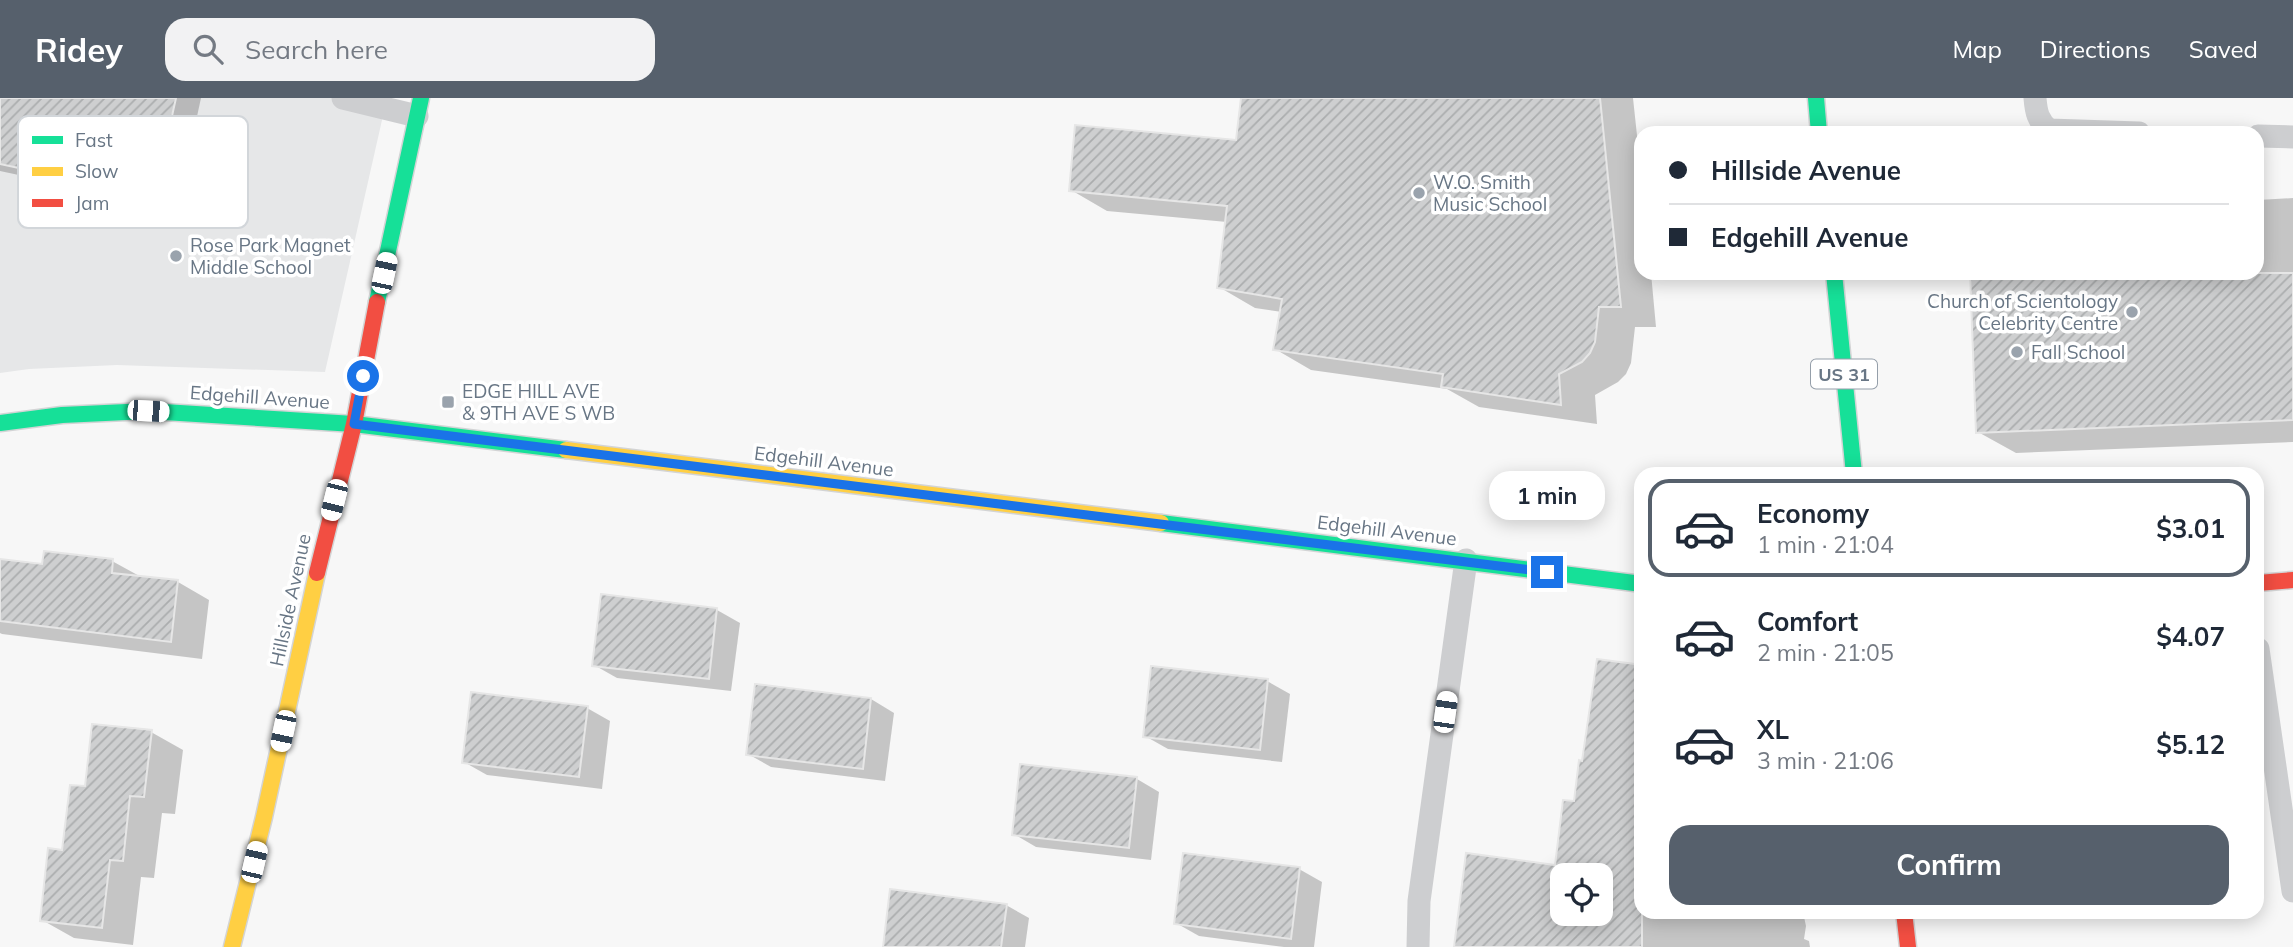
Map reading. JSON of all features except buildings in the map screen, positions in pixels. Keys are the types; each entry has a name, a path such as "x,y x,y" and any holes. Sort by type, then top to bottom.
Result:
{"street":[{"path":"1816,98 1818,126"},
{"name":"Hillside Avenue","path":"232,947 264,817 328,525 354,424 419,107"},
{"name":"US 31","path":"1835,280 1853,467"},
{"name":"Edgehill Avenue","path":"0,424 62,415 148,411 354,424 1634,583"},
{"path":"2264,582 2293,580"},
{"path":"1905,919 1908,947"}],"lane":[{"path":"343,98 419,107"},
{"path":"2035,98 2036,112 2044,126"},
{"path":"2264,136 2293,137"},
{"path":"1418,947 1419,901 1466,561"},
{"path":"2264,690 2293,891"}],"shaded area":[{"name":"Rose Park Magnet Middle School","path":"0,98 387,98 325,372 117,365 0,373"}],"traffic: fast":[{"path":"377,302 421,98"},
{"path":"1816,98 1818,126"},
{"path":"1835,280 1853,467"},
{"path":"0,423 62,415 148,411 354,424 566,450"},
{"path":"1161,523 1634,583"}],"traffic: slow":[{"path":"566,450 1161,523"},
{"path":"232,947 264,817 317,573"}],"traffic: jam":[{"path":"317,573 354,424 377,302"},
{"path":"2264,582 2293,580"},
{"path":"1905,919 1908,947"}],"place":[{"name":"W.O. Smith Music School","path":"1419,193"},
{"name":"Rose Park Magnet Middle School","path":"176,256"},
{"name":"Church of Scientology Celebrity Centre","path":"2132,312"},
{"name":"Fall School","path":"2017,352"},
{"name":"EDGE HILL AVE & 9TH AVE S WB","path":"448,402"}],"route":[{"path":"363,376 354,424 1547,572"}]}
